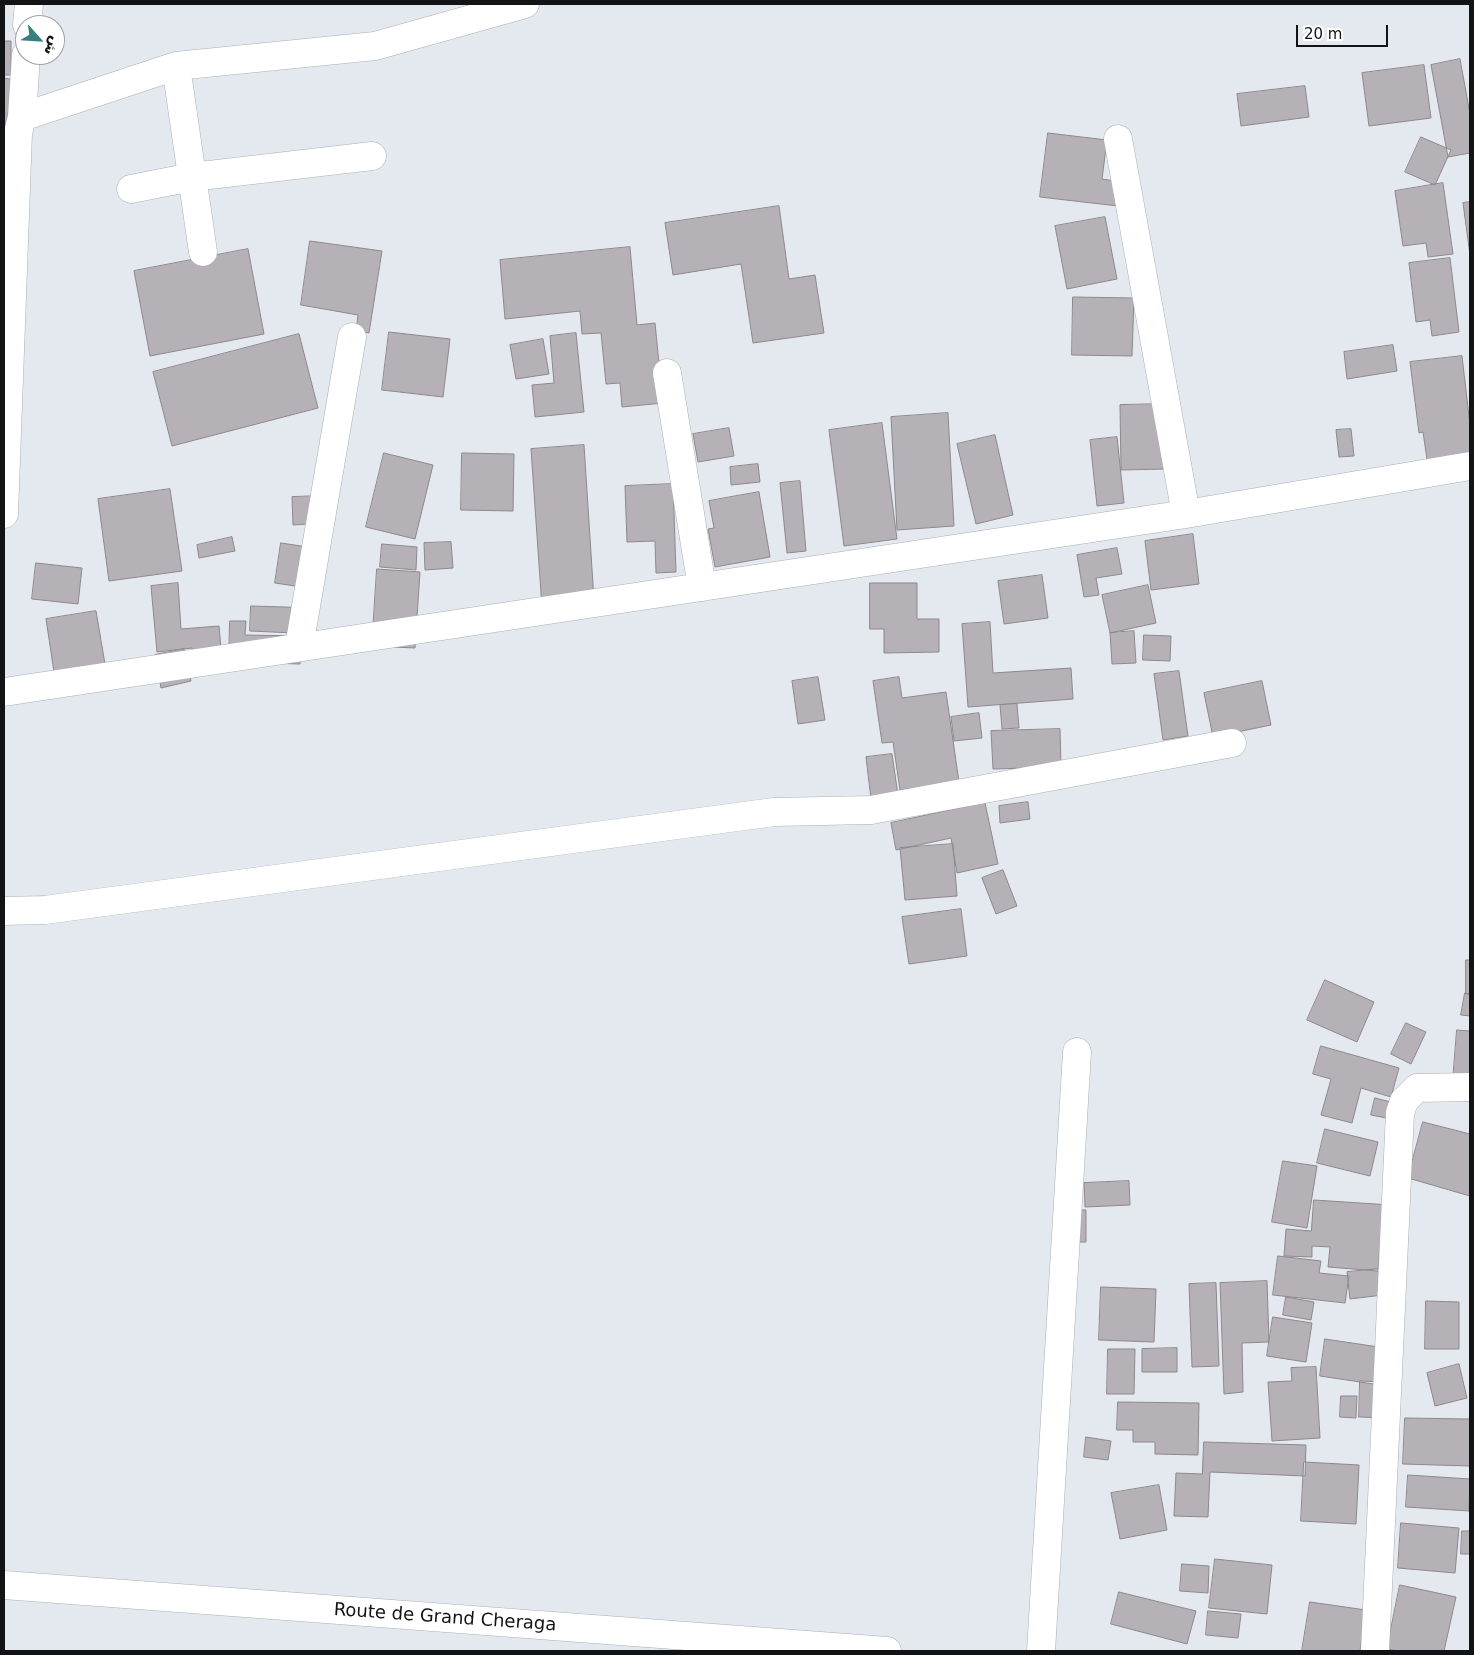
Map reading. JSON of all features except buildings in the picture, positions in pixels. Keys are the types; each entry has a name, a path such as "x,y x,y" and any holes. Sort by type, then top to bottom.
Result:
{"street":[{"path":"15,127 176,66 375,46 525,4"},
{"path":"4,505 15,127 24,65"},
{"path":"176,66 203,252"},
{"path":"1118,139 1186,514"},
{"path":"131,189 192,177 372,156"},
{"path":"298,647 352,337"},
{"path":"667,373 702,587"},
{"path":"4,692 1186,514 1470,466"},
{"path":"4,911 45,910 774,812 871,810 1232,743"},
{"path":"1041,1651 1077,1052"},
{"path":"1374,1651 1400,1113 1404,1100 1417,1088 1470,1087"},
{"name":"Route de Grand Cheraga","path":"4,1585 870,1651"}]}
